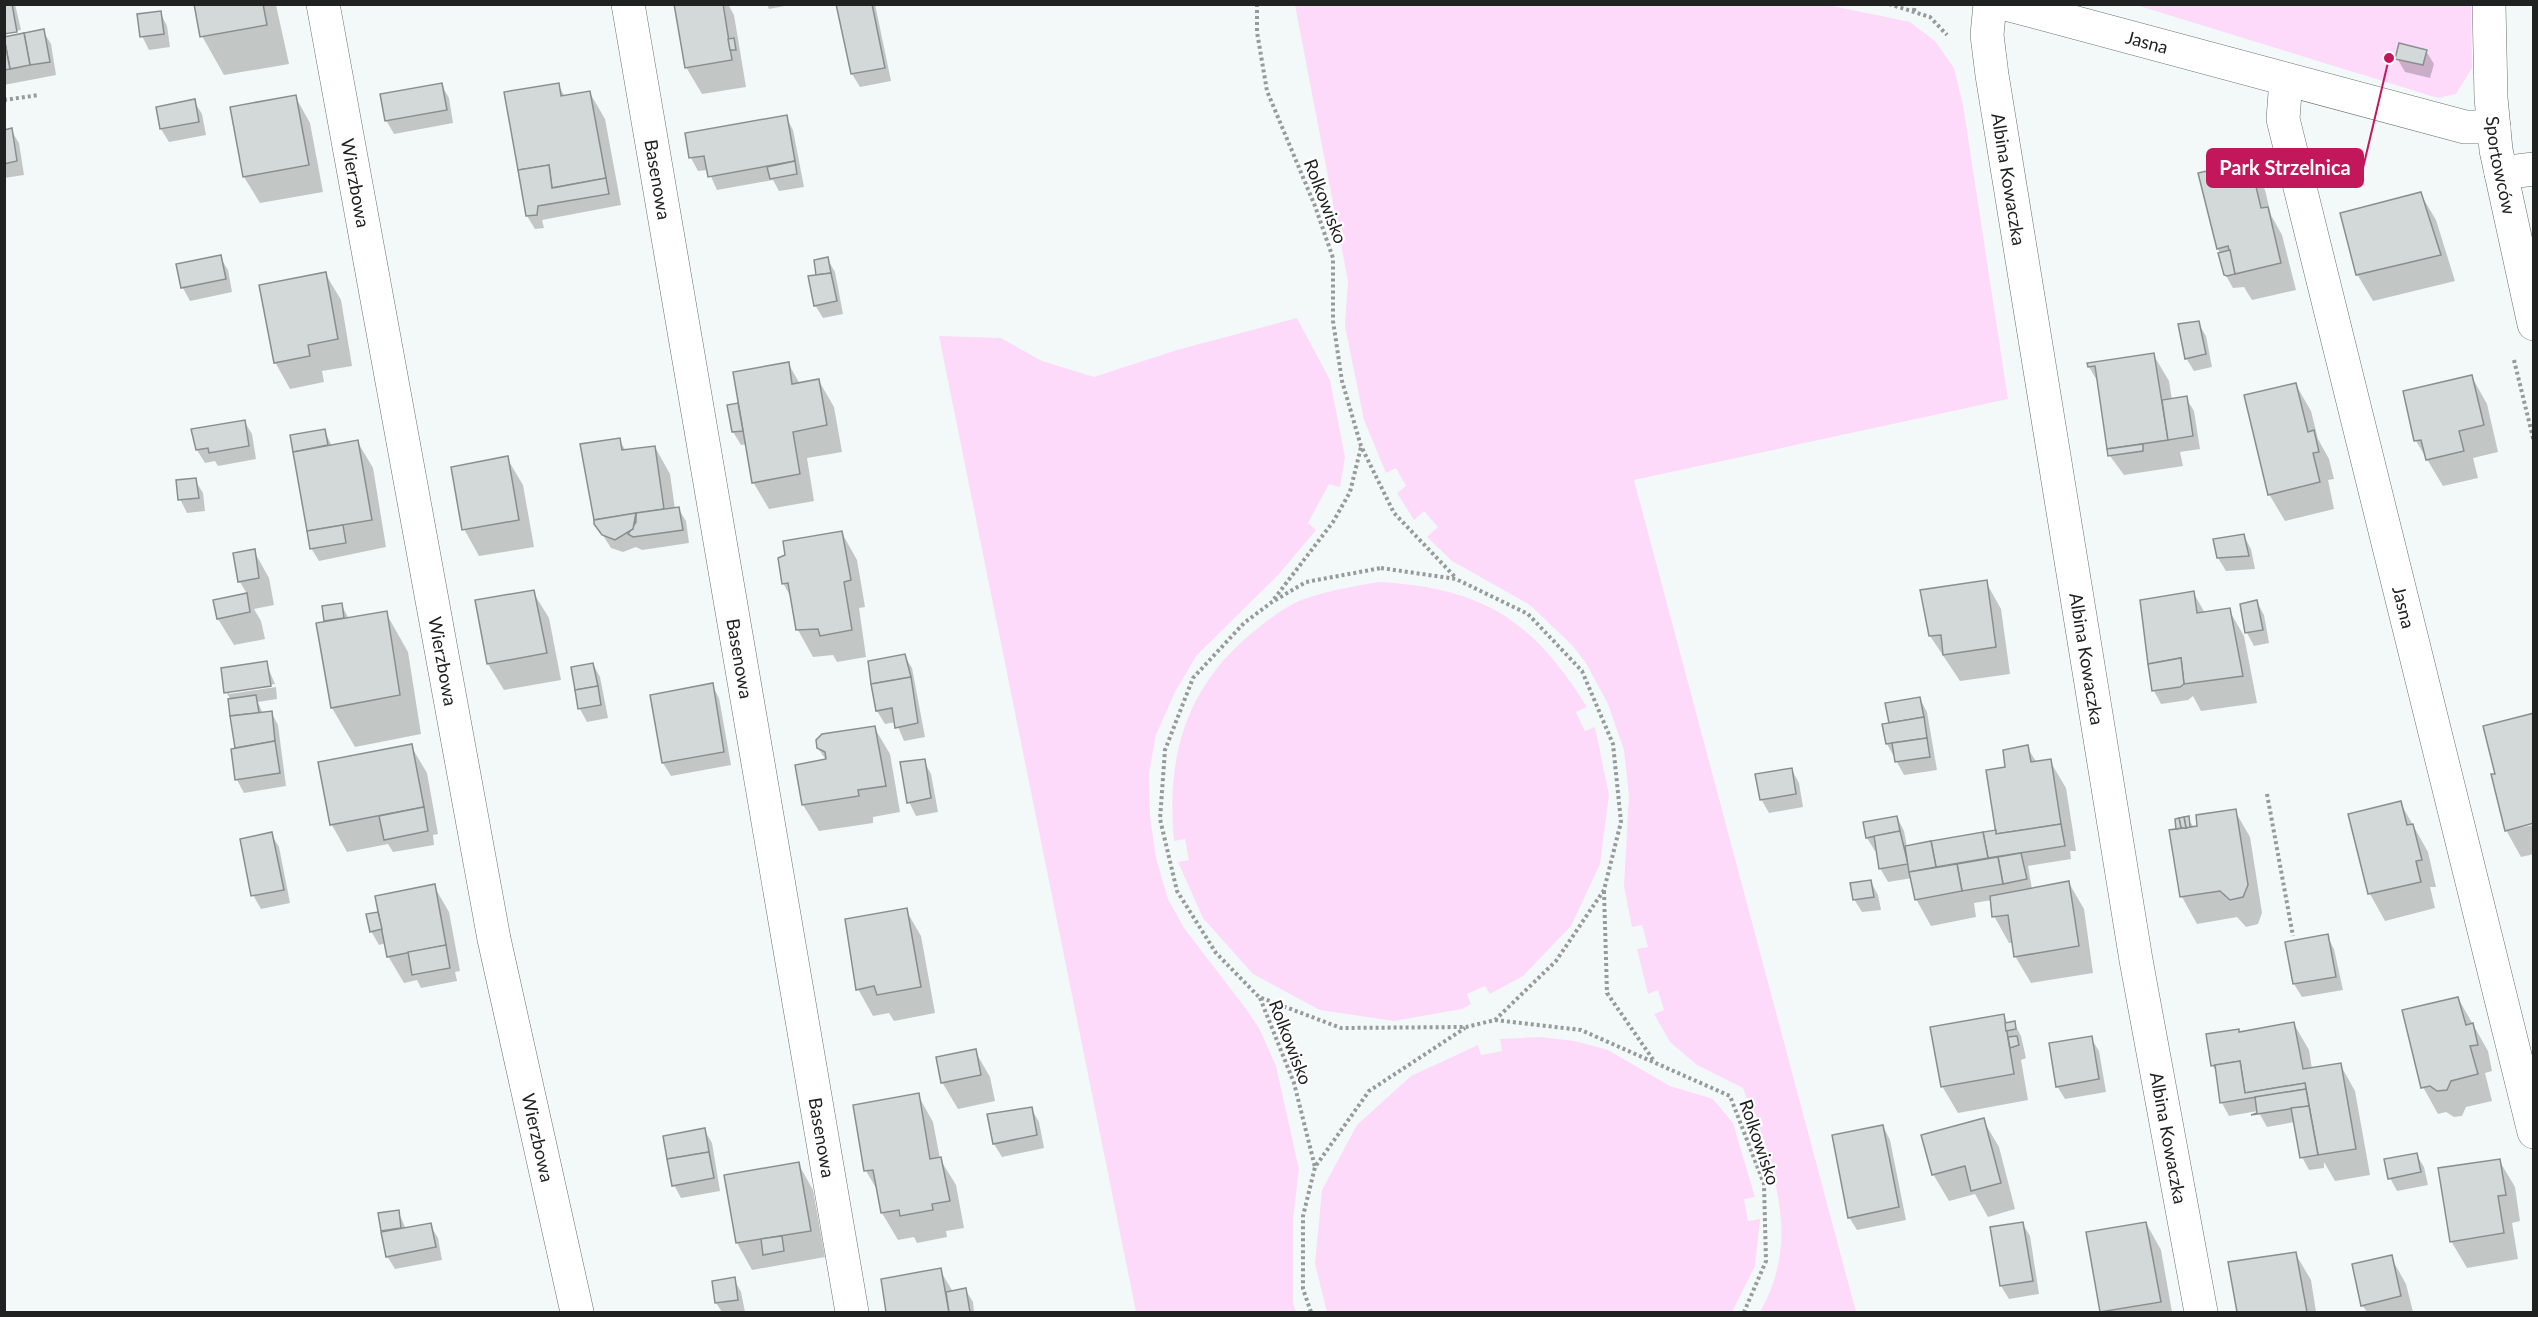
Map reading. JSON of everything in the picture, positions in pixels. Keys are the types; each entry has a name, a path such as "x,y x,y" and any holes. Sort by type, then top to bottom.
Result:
{"street":[{"name":"Wierzbowa","path":"323,4 494,939 577,1312"},
{"name":"Basenowa","path":"628,4 852,1312"},
{"name":"Albina Kowaczka","path":"1990,4 1987,35 1996,99 2136,960 2201,1312"},
{"name":"Jasna","path":"2006,4 2465,127 2493,127"},
{"name":"Sportowców","path":"2489,4 2493,127 2534,324"},
{"name":"Jasna","path":"2286,80 2283,119 2534,1131"},
{"path":"2501,174 2534,169"}],"path":[{"name":"Rolkowisko","path":"1257,4 1257,32 1267,91 1316,206 1333,258 1333,321 1342,381 1361,446 1394,513 1456,579"},
{"path":"1914,11 1915,4"},
{"path":"4,100 39,95"},
{"name":"Rolkowisko","path":"1272,602 1333,522 1350,492 1361,446"},
{"name":"Rolkowisko","path":"1315,1167 1294,1083 1259,997 1216,953 1178,891 1160,819 1166,750 1193,678 1244,623 1272,602 1306,582 1381,568 1456,579 1528,614 1582,671 1613,744 1621,822 1604,890 1607,993 1654,1061"},
{"path":"2266,794 2294,936"},
{"name":"Rolkowisko","path":"1495,1020 1556,961 1604,890"},
{"name":"Rolkowisko","path":"1259,997 1341,1028 1466,1027 1495,1020 1581,1029 1730,1096 1764,1184 1766,1261 1744,1312"},
{"name":"Rolkowisko","path":"1311,1312 1304,1289 1303,1216 1315,1167 1369,1091 1466,1027"}],"shaded area":[{"path":"1295,5 1828,5 1910,22 1935,41 1954,68 1963,105 2008,399 1634,480 1856,1312 1760,1312 1773,1283 1780,1255 1781,1227 1772,1172 1743,1088 1697,1065 1670,1042 1654,1014 1664,1010 1658,990 1648,994 1637,949 1648,947 1642,925 1632,927 1624,886 1629,795 1624,750 1608,704 1586,663 1572,645 1530,605 1452,561 1427,537 1438,527 1424,511 1414,520 1397,493 1406,486 1396,468 1386,473 1364,420 1345,326 1348,281"},
{"path":"2136,5 2471,5 2472,68 2456,94 2438,98"},
{"path":"1297,318 1330,380 1345,457 1340,487 1329,484 1308,523 1316,530 1279,574 1197,655 1175,692 1156,735 1149,773 1150,816 1156,858 1168,899 1184,928 1260,1030 1276,1066 1299,1169 1293,1219 1293,1303 1296,1312 1136,1312 939,336 1001,338 1042,361 1094,377 1177,350"},
{"path":"1379,582 1416,585 1476,601 1501,614 1524,630 1546,651 1587,707 1576,712 1585,731 1595,727 1609,795 1600,864 1571,926 1523,976 1490,994 1485,986 1467,994 1471,1004 1462,1009 1394,1021 1320,1010 1253,974 1203,918 1178,862 1189,860 1185,839 1174,841 1172,810 1173,781 1185,726 1211,676 1230,654 1253,632 1285,608 1334,590"},
{"path":"1541,1037 1575,1041 1608,1050 1670,1086 1713,1099 1733,1123 1755,1197 1744,1199 1748,1221 1760,1219 1755,1266 1732,1312 1327,1312 1315,1264 1322,1190 1357,1125 1411,1076 1478,1045 1481,1055 1502,1051 1500,1039"}],"building":[{"path":"4,4 12,4 17,32 4,34"},
{"path":"194,4 263,4 267,25 200,37"},
{"path":"674,4 723,4 732,60 685,68"},
{"path":"836,4 872,4 885,68 851,74"},
{"path":"161,11 164,34 140,37 137,14"},
{"path":"44,29 50,62 30,65 24,33"},
{"path":"24,33 30,65 10,69 4,37"},
{"path":"4,38 10,69 4,70"},
{"path":"734,38 736,50 730,50 728,39"},
{"path":"2399,43 2427,50 2423,65 2395,59"},
{"path":"442,83 447,110 385,121 380,94"},
{"path":"559,83 561,96 590,91 606,178 552,188 549,165 518,170 504,92"},
{"path":"296,95 309,165 243,177 230,107"},
{"path":"195,99 199,122 160,129 156,107"},
{"path":"787,115 795,161 708,177 704,156 689,158 685,133"},
{"path":"12,128 17,161 4,164 4,130"},
{"path":"795,161 797,174 770,179 767,167"},
{"path":"2250,161 2261,208 2268,207 2281,263 2235,274 2228,246 2217,249 2198,173"},
{"path":"549,165 552,188 606,178 609,194 538,206 537,215 526,216 518,170"},
{"path":"2421,192 2441,255 2356,275 2340,213"},
{"path":"2230,250 2235,274 2227,276 2224,275 2218,253"},
{"path":"221,255 226,279 181,288 176,264"},
{"path":"828,257 831,273 816,275 814,260"},
{"path":"326,272 338,339 308,345 310,356 274,363 259,285"},
{"path":"831,273 837,301 814,306 808,276"},
{"path":"2199,321 2206,354 2185,359 2178,324"},
{"path":"2154,353 2168,440 2107,449 2095,366 2088,367 2087,363"},
{"path":"789,362 792,384 819,379 827,425 793,432 800,474 752,483 733,372"},
{"path":"2472,375 2484,425 2459,431 2464,451 2426,460 2421,440 2414,441 2403,391"},
{"path":"2296,383 2308,432 2314,430 2319,452 2313,453 2320,482 2268,495 2244,395"},
{"path":"2187,396 2193,436 2168,440 2162,400"},
{"path":"738,403 743,431 732,432 727,405"},
{"path":"245,420 249,446 209,453 208,448 196,450 191,429"},
{"path":"325,429 328,445 293,452 290,435"},
{"path":"620,438 622,450 655,446 664,509 594,520 580,444"},
{"path":"358,440 372,520 307,531 293,452"},
{"path":"2143,444 2143,451 2108,456 2107,449"},
{"path":"508,456 519,520 462,530 451,467"},
{"path":"196,478 199,498 178,500 176,480"},
{"path":"679,507 683,530 633,537 628,534 636,522 636,513"},
{"path":"636,513 633,529 615,540 602,535 594,524 594,520"},
{"path":"343,525 346,543 310,549 307,531"},
{"path":"842,531 851,580 844,582 852,630 820,636 818,629 796,630 788,583 782,584 778,558 785,555 783,541"},
{"path":"2244,534 2249,556 2217,558 2213,539"},
{"path":"255,549 259,578 238,582 233,553"},
{"path":"1987,580 1996,647 1943,655 1941,635 1929,636 1920,590"},
{"path":"534,590 547,653 487,664 475,600"},
{"path":"2194,591 2197,613 2230,608 2243,676 2184,684 2181,658 2148,664 2140,600"},
{"path":"247,593 250,612 217,619 213,600"},
{"path":"2257,600 2263,630 2245,633 2240,604"},
{"path":"342,603 344,618 324,621 322,606"},
{"path":"387,611 400,695 331,708 316,623"},
{"path":"905,654 911,677 871,684 868,661"},
{"path":"2181,658 2184,684 2180,687 2152,691 2148,664"},
{"path":"267,661 271,686 224,693 221,668"},
{"path":"593,663 598,686 575,690 571,667"},
{"path":"911,677 918,723 895,728 892,708 876,711 871,684"},
{"path":"713,683 724,752 662,763 650,695"},
{"path":"598,686 601,705 578,709 575,690"},
{"path":"256,695 259,713 230,716 228,699"},
{"path":"1920,697 1924,717 1889,723 1885,703"},
{"path":"272,711 275,741 235,748 230,716"},
{"path":"2534,713 2534,823 2505,831 2491,774 2495,774 2483,726"},
{"path":"1924,717 1927,738 1886,744 1882,724"},
{"path":"875,726 886,786 858,790 859,796 802,805 795,765 826,759 825,752 817,748 816,740 822,734"},
{"path":"1927,738 1930,757 1895,762 1892,743"},
{"path":"275,741 280,773 235,780 231,749"},
{"path":"412,744 424,807 330,825 318,762"},
{"path":"2028,745 2031,762 2051,759 2061,824 1996,834 1986,770 2005,767 2003,750"},
{"path":"925,759 931,798 907,803 900,762"},
{"path":"1792,768 1796,794 1760,800 1755,774"},
{"path":"2401,801 2407,825 2413,824 2422,860 2416,861 2421,882 2368,894 2348,814"},
{"path":"424,807 428,831 384,840 379,816"},
{"path":"2236,809 2248,885 2243,897 2230,900 2220,891 2180,897 2169,830 2197,826 2196,815"},
{"path":"1897,816 1900,831 1866,838 1863,822"},
{"path":"2189,816 2190,827 2186,828 2184,817"},
{"path":"2184,817 2186,828 2181,828 2179,818"},
{"path":"2179,818 2181,828 2176,829 2175,819"},
{"path":"2061,824 2065,846 1988,858 1983,832 1996,830 1996,834"},
{"path":"1900,831 1908,864 1879,869 1874,836"},
{"path":"272,832 284,890 251,896 240,839"},
{"path":"1983,832 1988,858 1936,867 1931,841"},
{"path":"1931,841 1936,867 1909,872 1905,846"},
{"path":"2021,853 2027,879 2003,884 1998,857"},
{"path":"1998,857 2003,884 1962,891 1957,864"},
{"path":"1957,864 1962,891 1915,900 1909,872"},
{"path":"1871,880 1874,897 1853,900 1850,883"},
{"path":"2069,881 2079,946 2014,957 2008,915 1992,917 1990,896"},
{"path":"435,884 446,945 387,957 375,896"},
{"path":"907,908 921,987 877,995 874,986 856,990 845,919"},
{"path":"378,912 382,929 370,932 366,914"},
{"path":"2328,934 2336,977 2293,984 2285,942"},
{"path":"446,945 450,968 412,975 408,952"},
{"path":"2458,997 2466,1025 2473,1023 2478,1045 2470,1046 2478,1074 2451,1081 2447,1090 2437,1091 2430,1086 2421,1088 2402,1010"},
{"path":"2004,1014 2014,1074 1941,1087 1930,1027"},
{"path":"2015,1021 2016,1029 2006,1031 2005,1023"},
{"path":"2294,1022 2303,1069 2341,1063 2356,1149 2318,1155 2305,1083 2245,1093 2240,1061 2211,1066 2206,1034 2239,1029 2239,1032"},
{"path":"2017,1036 2019,1045 2010,1048 2008,1037"},
{"path":"2092,1036 2099,1079 2056,1087 2049,1043"},
{"path":"976,1049 981,1075 941,1083 936,1057"},
{"path":"2240,1061 2245,1093 2305,1083 2306,1089 2220,1103 2215,1065"},
{"path":"2306,1089 2309,1106 2251,1115 2257,1113 2255,1097"},
{"path":"919,1093 930,1159 941,1157 950,1201 932,1204 933,1210 900,1216 899,1210 881,1213 873,1170 864,1171 853,1105"},
{"path":"2309,1106 2318,1155 2300,1158 2291,1108"},
{"path":"1032,1107 1037,1135 993,1144 987,1114"},
{"path":"1984,1118 2001,1183 1971,1191 1965,1166 1932,1175 1921,1135"},
{"path":"1883,1125 1899,1207 1848,1218 1832,1135"},
{"path":"705,1128 709,1152 667,1159 663,1136"},
{"path":"709,1152 714,1178 672,1186 667,1159"},
{"path":"2417,1153 2421,1172 2388,1179 2384,1159"},
{"path":"2500,1159 2506,1195 2498,1196 2504,1233 2450,1242 2438,1168"},
{"path":"799,1162 811,1231 736,1243 724,1175"},
{"path":"399,1210 401,1228 381,1231 378,1213"},
{"path":"2023,1222 2033,1281 2000,1286 1990,1227"},
{"path":"2146,1222 2161,1302 2100,1312 2086,1232"},
{"path":"431,1223 436,1247 386,1257 381,1232"},
{"path":"782,1236 784,1251 763,1255 761,1239"},
{"path":"2296,1252 2307,1312 2237,1312 2228,1262"},
{"path":"2392,1255 2401,1296 2361,1306 2352,1264"},
{"path":"941,1268 949,1312 886,1312 881,1279"},
{"path":"735,1277 738,1300 715,1303 712,1281"},
{"path":"966,1288 970,1312 949,1312 946,1292"}],"place":[{"name":"Park Strzelnica","path":"2389,58"}]}
